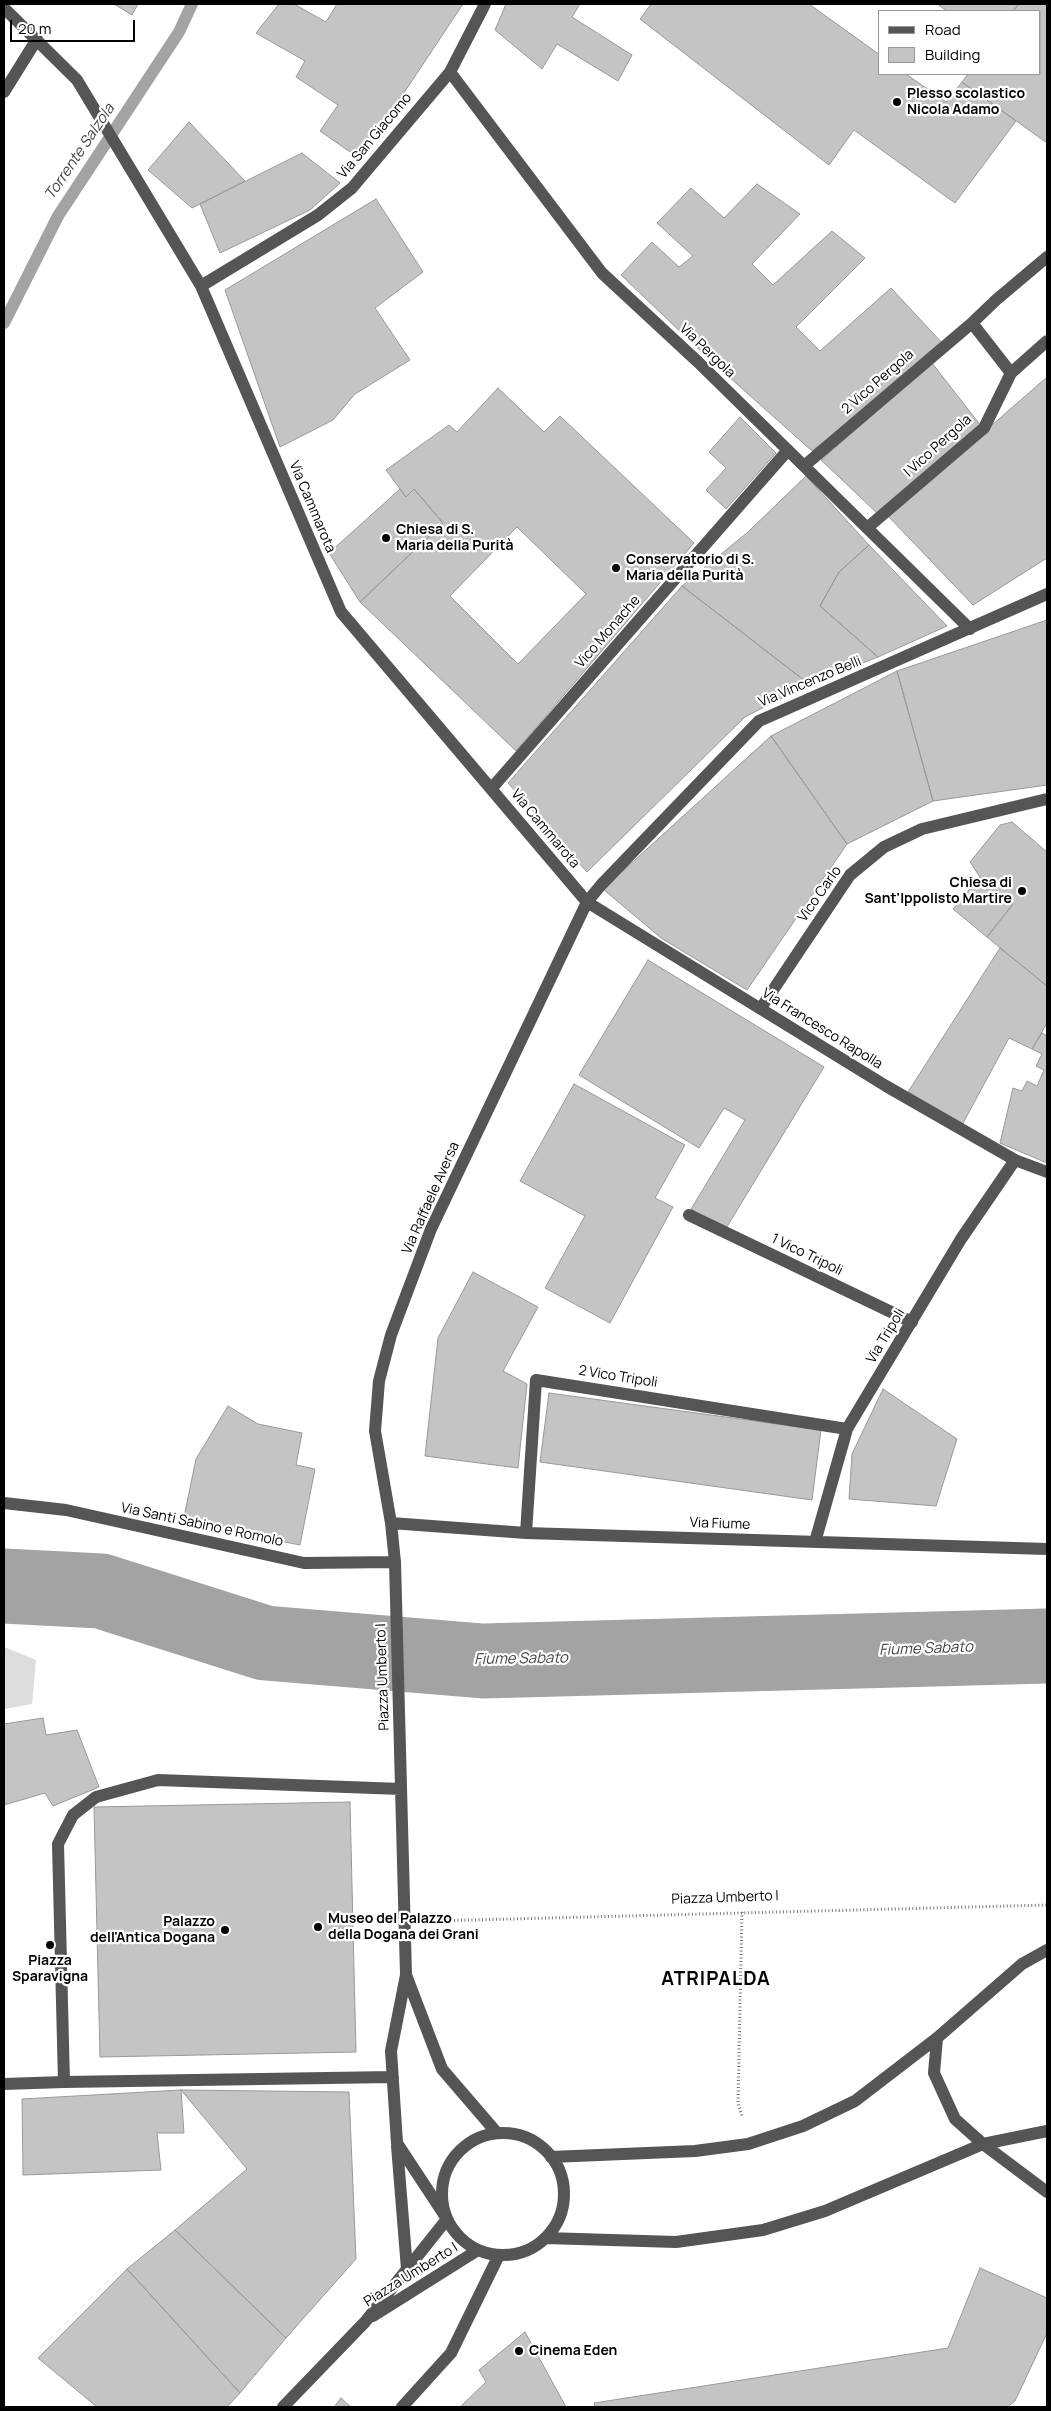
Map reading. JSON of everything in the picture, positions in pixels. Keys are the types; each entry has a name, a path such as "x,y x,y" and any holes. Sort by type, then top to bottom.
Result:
{"street":[{"name":"Via San Giacomo","path":"201,286 318,215 352,188 450,72 485,4"},
{"name":"Via Cammarota","path":"4,8 77,80 201,286 341,612 587,902"},
{"path":"4,92 37,39"},
{"name":"Via Pergola","path":"450,72 602,273 698,362 970,629"},
{"name":"2 Vico Pergola","path":"804,466 1047,258"},
{"path":"972,323 1011,373 1047,341"},
{"name":"I Vico Pergola","path":"868,528 984,428 1011,373"},
{"name":"Vico Monache","path":"491,789 788,450"},
{"name":"Via Vincenzo Belli","path":"587,902 601,885 759,721 1047,594"},
{"name":"Vico Carlo","path":"761,1008 850,874 884,847 922,829 1047,799"},
{"name":"Via Francesco Rapolla","path":"587,902 886,1086 1015,1160 1047,1172"},
{"name":"Via Raffaele Aversa","path":"392,1523 375,1431 379,1381 391,1336 431,1230 587,902"},
{"name":"Via Tripoli","path":"815,1542 847,1429 961,1239 1015,1160"},
{"name":"1 Vico Tripoli","path":"688,1215 912,1322"},
{"name":"2 Vico Tripoli","path":"526,1533 536,1380 847,1429"},
{"name":"Via Santi Sabino e Romolo","path":"4,1503 66,1510 304,1563 395,1562"},
{"name":"Via Fiume","path":"392,1523 526,1533 1047,1549"},
{"name":"Piazza Umberto I","path":"392,1523 396,1580 406,1975 391,2052 407,2269"},
{"path":"64,2082 58,1844 73,1815 96,1797 158,1780 401,1789"},
{"path":"551,2157 695,2151 748,2144 803,2126 855,2101 937,2038 1022,1964 1047,1950"},
{"name":"Piazza Umberto I","path":"406,1975 442,2069 497,2133"},
{"path":"937,2038 934,2073 955,2119 983,2144 1047,2192"},
{"path":"4,2084 393,2078"},
{"path":"546,2238 676,2242 763,2230 825,2211 983,2144 1047,2131"},
{"name":"Piazza Umberto I","path":"397,2143 447,2219 465,2242 478,2250 499,2255 516,2254 532,2248 546,2238 557,2224 564,2190 560,2172 551,2157 536,2143 517,2135 497,2133 478,2138 462,2148 450,2163 444,2181 443,2200 447,2219"},
{"name":"Piazza Umberto I","path":"365,2322 447,2219"},
{"name":"Piazza Umberto I","path":"365,2322 478,2250"},
{"path":"402,2407 450,2353 499,2255"},
{"path":"283,2407 365,2322"}],"path":[{"name":"Piazza Umberto I","path":"404,1921 1047,1905"},
{"path":"742,1912 738,2103 748,2144"}],"shaded area":[{"path":"4,1647 36,1660 32,1704 4,1709"}],"building":[{"path":"114,4 138,4 132,15"},
{"path":"279,4 294,4 326,22 337,4 463,4 360,159 320,131 338,105 296,77 305,61 256,33"},
{"path":"506,4 580,4 572,17 632,55 618,81 557,44 542,69 495,30"},
{"name":"Plesso scolastico Nicola Adamo","path":"651,4 809,4 878,54 878,75 907,75 946,102 962,82 1016,121 955,203 854,130 829,165 640,19"},
{"path":"937,4 1019,4 1014,10 946,10"},
{"path":"1019,4 1047,4 1047,143 962,82 967,75 1041,75 1041,10 1014,10"},
{"path":"189,122 245,181 192,208 148,170"},
{"path":"302,153 340,183 310,210 220,253 200,204"},
{"path":"757,184 800,214 752,264 773,285 832,231 865,258 796,327 820,351 891,288 944,345 812,451 710,360 621,275 652,242 679,267 693,256 657,223 691,188 724,218"},
{"path":"376,199 423,272 375,308 410,360 355,394 333,420 280,447 225,290"},
{"path":"932,363 981,426 878,514 821,460"},
{"path":"1047,377 1047,558 973,605 888,516"},
{"name":"Conservatorio di S. Maria della Purità","path":"498,388 544,432 560,416 694,543 516,751 360,602 443,523 414,489 406,497 386,470 449,425 457,432","holes":["517,527 586,594 518,664 450,596"]},
{"path":"740,417 776,453 726,509 706,490 726,468 709,452"},
{"path":"806,476 869,545 839,572 820,606 878,657 809,684 682,586 748,532"},
{"name":"Chiesa di S. Maria della Purità","path":"400,489 406,497 414,489 443,523 360,602 329,553"},
{"path":"869,545 947,626 878,657 820,606 839,572"},
{"path":"682,586 809,684 745,717 587,872 508,783"},
{"path":"1047,620 1047,785 933,801 897,671"},
{"path":"897,671 933,801 847,844 771,736"},
{"path":"771,736 847,844 747,990 661,938 603,889"},
{"name":"Chiesa di Sant'Ippolisto Martire","path":"1012,822 1047,852 1047,986 987,937 1013,904 980,877 970,862 1000,825"},
{"path":"980,877 1013,904 987,937 953,909"},
{"path":"1000,948 1047,986 1047,1023 1032,1049 1009,1038 962,1125 908,1092"},
{"path":"648,960 824,1067 725,1230 691,1209 745,1120 724,1108 699,1148 579,1075"},
{"path":"1042,1033 1047,1036 1047,1163 1000,1143 1013,1088 1022,1091 1027,1081 1037,1086 1044,1070 1036,1066 1042,1054 1032,1049"},
{"path":"574,1084 685,1145 655,1198 673,1207 610,1323 545,1288 585,1216 520,1181"},
{"path":"473,1272 538,1307 503,1371 527,1384 518,1468 425,1456 438,1338"},
{"path":"883,1389 957,1439 936,1506 849,1499 852,1454"},
{"path":"549,1393 821,1430 812,1500 540,1462"},
{"path":"228,1406 258,1424 302,1433 296,1465 315,1469 300,1545 183,1522 196,1459"},
{"path":"43,1718 46,1735 77,1730 99,1787 53,1806 45,1793 4,1805 4,1724"},
{"name":"Palazzo dell'Antica Dogana","path":"350,1802 356,2052 100,2057 94,1807"},
{"path":"181,2090 184,2133 157,2133 161,2170 23,2175 22,2099"},
{"path":"181,2090 349,2092 356,2259 286,2338 175,2230 247,2169"},
{"path":"175,2230 286,2338 240,2393 127,2269"},
{"path":"980,2268 1047,2298 1047,2333 1015,2401 1007,2407 595,2407 594,2403 948,2348"},
{"path":"127,2269 240,2393 227,2407 97,2407 38,2358"},
{"name":"Cinema Eden","path":"525,2332 566,2407 460,2407 486,2382 479,2370"},
{"path":"341,2398 351,2407 334,2407"}],"waterway":[{"name":"Torrente Salzola","path":"4,323 58,216 179,32 192,4"},
{"name":"Fiume Sabato","path":"4,1586 101,1591 265,1643 483,1661 1047,1646"}],"place":[{"name":"Plesso scolastico Nicola Adamo","path":"897,102"},
{"name":"Chiesa di S. Maria della Purità","path":"386,538"},
{"name":"Conservatorio di S. Maria della Purità","path":"616,568"},
{"name":"Chiesa di Sant'Ippolisto Martire","path":"1022,891"},
{"name":"Museo del Palazzo della Dogana dei Grani","path":"318,1927"},
{"name":"Palazzo dell'Antica Dogana","path":"225,1930"},
{"name":"Piazza Sparavigna","path":"50,1945"},
{"name":"Cinema Eden","path":"519,2351"}],"district":[{"name":"ATRIPALDA","path":"716,1980"}]}
